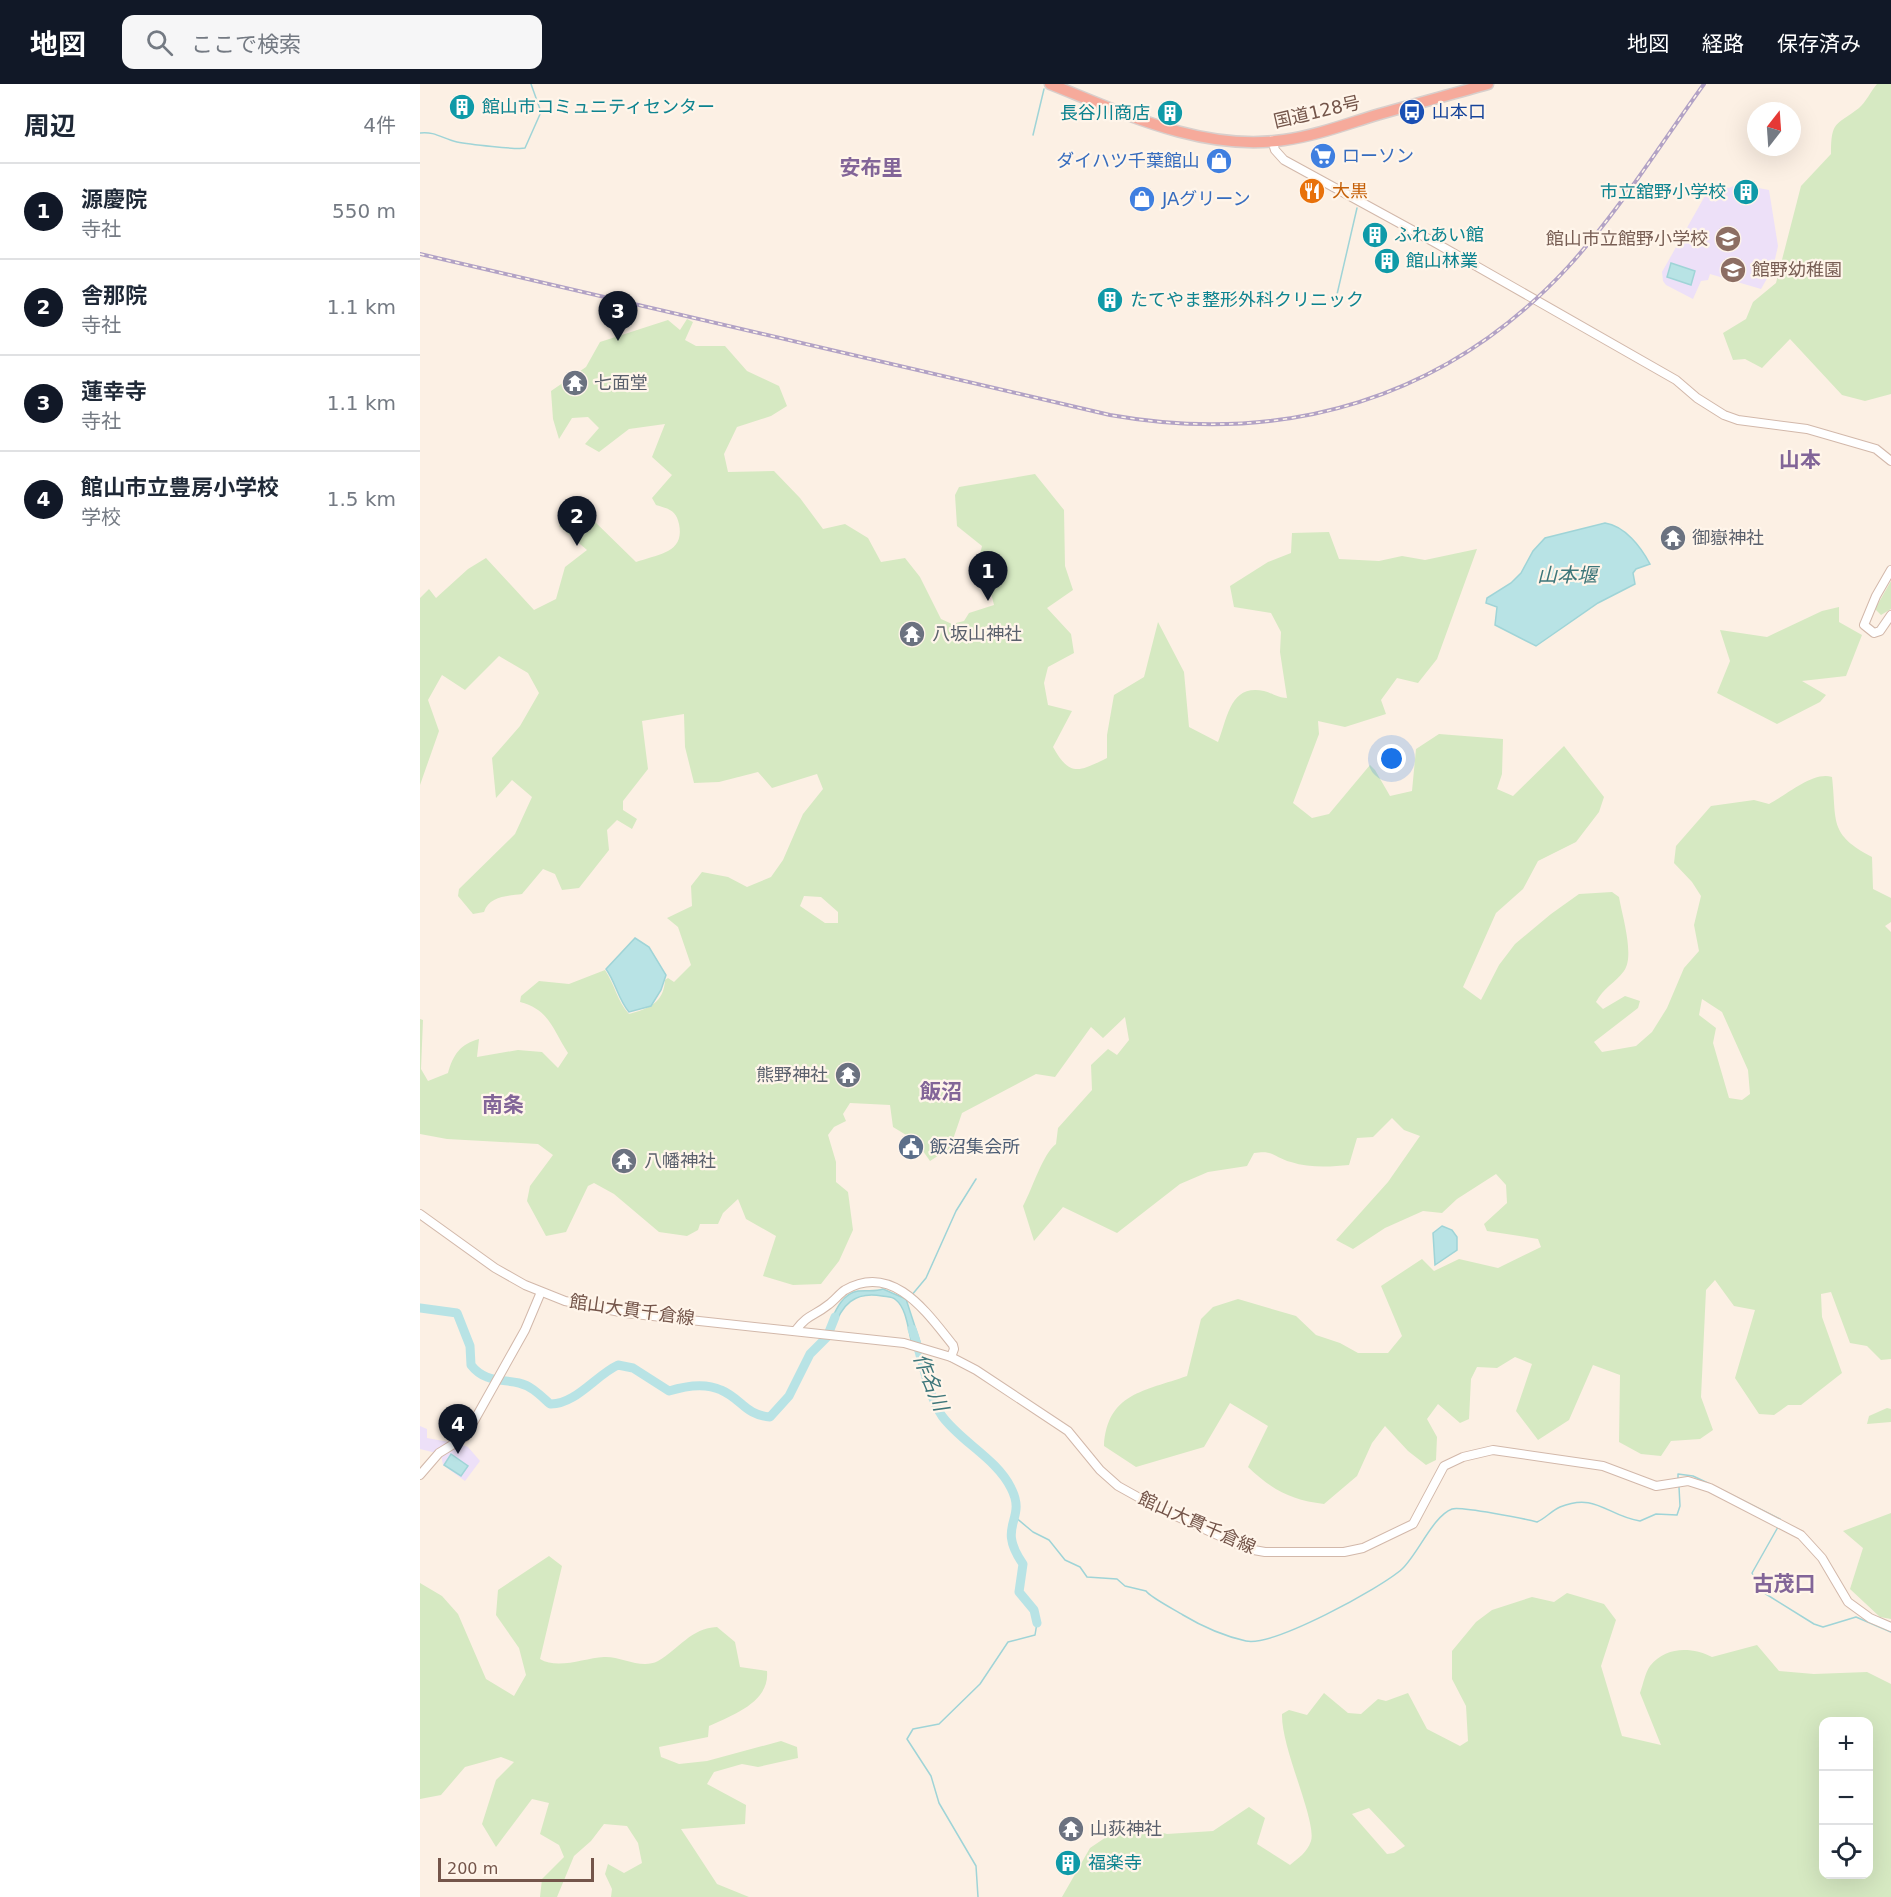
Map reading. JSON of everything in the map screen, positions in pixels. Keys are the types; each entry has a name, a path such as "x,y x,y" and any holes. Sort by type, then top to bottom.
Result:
{"highway":[{"name":"国道128号","path":"1050,84 1175,130 1227,140 1272,140 1325,131 1488,84"}],"main road":[{"path":"1272,140 1275,150 1284,160 1444,247 1677,380 1696,398 1724,416 1807,429 1876,449 1891,461"},
{"path":"1891,570 1876,596 1864,625 1874,633 1880,631 1891,615"},
{"name":"館山大貫千倉線","path":"420,1214 495,1268 541,1292 574,1304 614,1311 821,1332 909,1344 951,1357 976,1370 1068,1431 1100,1470 1118,1486 1220,1538 1257,1551 1344,1552 1372,1544 1413,1524 1444,1466 1488,1449 1603,1466 1656,1486 1692,1482 1710,1488 1801,1535 1822,1558 1848,1602 1870,1618 1891,1627"},
{"path":"796,1330 803,1319 818,1312 853,1286 879,1283 911,1296 953,1345 951,1357"},
{"path":"420,1475 439,1453 465,1437 504,1370 541,1292"}],"shaded area":[{"name":"館山市立館野小学校","path":"1716,184 1729,188 1738,184 1769,190 1778,246 1773,268 1761,289 1710,274 1708,280 1701,281 1693,299 1666,285 1662,272 1710,187"},
{"path":"420,1426 427,1429 427,1438 468,1447 480,1461 465,1481 443,1465 440,1450 436,1453 420,1449"}],"green space":[{"path":"1877,84 1891,84 1891,394 1865,401 1842,395 1790,339 1762,368 1745,359 1733,360 1723,333 1746,319 1753,302 1776,283 1801,186 1831,154 1832,135 1836,125 1862,106"},
{"path":"687,319 693,322 685,340 696,346 725,346 747,371 779,386 787,406 771,416 737,427 724,454 728,472 774,471 800,498 823,529 845,524 868,538 881,562 905,558 920,577 941,619 952,624 964,621 969,613 994,605 991,593 976,571 982,546 957,526 955,495 959,487 1035,474 1064,510 1065,566 1073,590 1047,608 1071,634 1074,653 1048,667 1044,683 1048,705 1072,711 1053,747 1070,768 1083,768 1107,758 1107,735 1114,695 1144,677 1158,622 1184,672 1189,727 1218,742 1232,704 1244,692 1264,691 1287,698 1280,652 1281,632 1271,613 1234,607 1230,586 1268,562 1291,553 1292,533 1329,532 1339,559 1379,561 1402,556 1425,560 1477,549 1437,659 1418,683 1397,678 1381,700 1386,714 1345,727 1318,721 1319,734 1293,803 1312,818 1329,814 1370,765 1390,796 1412,791 1416,749 1439,734 1503,739 1502,774 1497,789 1513,796 1564,746 1604,797 1599,812 1576,842 1538,861 1523,889 1496,913 1463,987 1481,1000 1499,965 1515,944 1551,914 1579,894 1612,892 1619,897 1625,924 1628,946 1627,964 1624,971 1596,1002 1603,1009 1625,996 1640,1001 1638,1008 1594,1042 1602,1052 1636,1046 1652,1032 1667,1008 1684,968 1699,951 1694,925 1701,896 1692,882 1674,863 1676,846 1711,806 1754,800 1769,804 1817,777 1832,777 1837,825 1848,841 1872,857 1873,889 1891,898 1891,922 1885,926 1891,932 1891,1359 1881,1360 1867,1346 1850,1343 1831,1292 1821,1294 1822,1317 1842,1373 1801,1405 1788,1405 1774,1415 1759,1414 1735,1378 1755,1310 1734,1306 1715,1280 1706,1290 1701,1397 1713,1430 1700,1439 1671,1441 1661,1456 1641,1454 1619,1442 1620,1375 1593,1365 1569,1420 1538,1440 1516,1411 1532,1364 1515,1357 1497,1368 1477,1367 1471,1379 1469,1419 1460,1423 1438,1404 1427,1419 1437,1437 1436,1460 1426,1465 1408,1451 1385,1426 1372,1443 1357,1476 1324,1504 1302,1500 1283,1493 1265,1482 1248,1467 1268,1426 1230,1403 1204,1447 1136,1467 1104,1446 1107,1428 1112,1415 1131,1397 1187,1376 1201,1319 1213,1307 1238,1299 1296,1316 1316,1335 1340,1343 1358,1353 1388,1353 1402,1336 1381,1286 1422,1259 1434,1271 1459,1259 1498,1268 1541,1247 1538,1239 1487,1231 1484,1224 1507,1203 1506,1185 1496,1174 1457,1199 1442,1213 1423,1211 1385,1228 1353,1249 1336,1240 1388,1182 1420,1136 1404,1130 1392,1118 1373,1137 1357,1138 1349,1165 1327,1167 1305,1165 1270,1153 1254,1153 1247,1166 1208,1172 1180,1184 1117,1233 1063,1207 1034,1241 1023,1206 1046,1156 1056,1144 1058,1128 1092,1090 1091,1065 1108,1049 1117,1055 1129,1040 1125,1017 1103,1038 1091,1027 1055,1077 1036,1074 962,1113 950,1148 930,1161 916,1141 893,1127 890,1105 850,1103 843,1114 846,1121 834,1127 828,1135 836,1162 836,1182 848,1192 853,1230 839,1261 821,1284 793,1285 763,1276 776,1236 746,1219 738,1199 723,1213 718,1224 700,1224 698,1230 687,1236 659,1232 614,1194 594,1183 588,1186 566,1232 546,1236 527,1201 530,1186 553,1155 538,1144 447,1139 420,1134 420,1019 423,1020 421,1069 428,1081 448,1073 458,1051 479,1039 477,1057 518,1050 542,1052 558,1068 568,1053 544,1015 530,1005 520,1002 521,996 539,981 569,984 605,970 629,1014 654,1004 662,994 665,980 668,978 674,982 691,965 678,927 667,918 692,906 691,886 702,872 728,877 747,887 771,877 783,860 803,814 823,789 817,774 772,788 758,772 719,782 694,783 685,747 684,714 642,721 648,769 623,801 623,810 637,819 632,829 617,820 607,830 609,850 579,888 562,890 555,874 543,869 522,894 495,900 486,907 484,912 473,914 458,896 459,889 515,834 532,797 512,780 496,798 492,758 520,726 539,693 528,673 499,656 465,690 442,675 428,700 439,731 420,785 420,598 429,589 436,598 468,569 486,558 534,610 556,599 565,567 587,550 559,526 571,512 591,518 636,562 668,551 678,541 680,534 676,516 668,509 656,505 652,498 672,475 652,457 665,424 629,429 599,452 585,444 599,428 588,417 572,418 559,439 553,419 551,391 586,367 600,342 668,320 680,330","holes":["804,896 821,897 838,912 838,923 825,923 800,906","1702,999 1722,1012 1748,1070 1750,1094 1742,1100 1729,1098 1713,1043 1716,1028 1699,1015"]},
{"path":"1891,581 1891,609 1881,615 1875,609"},
{"path":"1839,607 1839,622 1862,635 1846,676 1802,681 1826,695 1820,702 1777,724 1717,693 1730,661 1720,630 1767,637 1822,611"},
{"path":"1887,1408 1891,1409 1891,1422 1867,1424 1869,1416"},
{"path":"1891,1513 1891,1619 1880,1617 1850,1589 1863,1548 1843,1531"},
{"path":"549,1556 562,1566 540,1659 563,1663 611,1657 638,1663 651,1663 658,1661 692,1635 717,1627 735,1642 740,1667 767,1671 763,1691 756,1699 739,1712 709,1726 708,1737 659,1747 661,1757 679,1764 707,1761 781,1741 797,1747 798,1758 758,1767 742,1764 714,1772 707,1784 746,1805 745,1824 681,1829 717,1884 749,1897 611,1897 612,1889 605,1874 608,1864 624,1873 642,1863 638,1843 627,1826 604,1824 591,1841 574,1856 557,1897 540,1897 542,1879 564,1857 559,1845 540,1834 549,1803 532,1799 496,1847 482,1824 496,1780 514,1762 501,1757 465,1767 441,1795 420,1799 420,1583 442,1596 458,1614 486,1679 514,1696 526,1675 519,1648 496,1615 498,1590"},
{"path":"1567,1593 1604,1604 1616,1620 1601,1666 1622,1736 1661,1745 1640,1693 1645,1676 1656,1659 1680,1650 1696,1651 1712,1657 1757,1645 1779,1671 1814,1674 1867,1672 1891,1684 1891,1897 1062,1897 1090,1848 1127,1823 1167,1834 1213,1831 1249,1807 1265,1818 1257,1844 1290,1865 1307,1849 1311,1841 1311,1831 1287,1745 1282,1714 1289,1710 1307,1715 1324,1693 1348,1713 1361,1714 1378,1699 1386,1701 1408,1693 1427,1729 1460,1746 1468,1741 1466,1706 1452,1679 1452,1651 1476,1622 1492,1610 1532,1597 1554,1602","holes":["1369,1808 1405,1846 1394,1853 1387,1854 1352,1814"]}],"water":[{"path":"1671,263 1695,271 1691,285 1667,277"},
{"name":"山本堰","path":"1605,523 1626,533 1637,544 1650,564 1636,569 1633,573 1635,584 1598,603 1536,646 1495,625 1497,607 1486,603 1487,598 1511,583 1521,573 1533,551 1545,538"},
{"path":"635,938 649,947 666,975 661,990 651,1006 629,1012 606,969"},
{"path":"1442,1226 1452,1230 1457,1237 1457,1250 1435,1265 1433,1233"},
{"path":"883,1289 906,1299 920,1342 911,1340 902,1308 896,1300 889,1297 872,1295 857,1298 845,1307 833,1329 827,1329 838,1306 847,1296 858,1291"},
{"path":"451,1454 468,1466 461,1476 444,1465"}],"waterway":[{"path":"420,133 435,134 463,143 525,148 541,112 531,84"},
{"path":"1033,135 1044,89"},
{"path":"1335,303 1357,208"},
{"path":"911,1296 926,1278 956,1211 976,1179"},
{"name":"作名川","path":"420,1308 457,1313 470,1346 471,1365 476,1370 493,1379 524,1384 550,1404 559,1403 577,1395 618,1365 633,1368 669,1391 695,1386 715,1388 728,1394 749,1410 770,1417 789,1396 810,1354 827,1337 835,1317"},
{"name":"作名川","path":"912,1329 929,1386 942,1416 997,1468 1011,1488 1016,1508 1011,1531 1012,1540 1015,1551 1023,1564 1019,1592 1034,1610 1037,1623"},
{"path":"1678,1480 1678,1474 1693,1476 1710,1484"},
{"path":"1015,1517 1033,1532 1049,1540 1065,1560 1080,1567 1087,1577 1117,1579 1125,1586 1146,1591 1152,1597 1214,1631 1246,1641 1279,1635 1302,1626 1373,1589 1402,1569 1438,1519 1452,1509 1480,1511 1537,1522 1560,1507 1583,1502 1601,1506 1619,1515 1640,1521 1656,1514 1677,1515 1680,1506 1679,1487"},
{"path":"1720,1489 1780,1519"},
{"path":"1778,1527 1752,1573 1761,1591 1814,1624 1823,1627 1856,1617 1891,1632"},
{"name":"作名川","path":"978,1897 976,1866 939,1803 931,1776 907,1739 913,1729 939,1724 980,1684 1008,1642 1035,1635 1037,1623"}],"railway":[{"path":"420,254 1110,415 1175,423 1238,424 1300,417 1359,402 1416,380 1470,350 1520,313 1587,246 1704,84"}],"place":[{"name":"館山市コミュニティセンター","path":"462,107"},
{"name":"山本口","path":"1412,112"},
{"name":"長谷川商店","path":"1170,113"},
{"name":"ローソン","path":"1323,156"},
{"name":"ダイハツ千葉館山","path":"1219,161"},
{"name":"大黒","path":"1312,191"},
{"name":"市立舘野小学校","path":"1746,192"},
{"name":"JAグリーン","path":"1142,199"},
{"name":"ふれあい館","path":"1375,235"},
{"name":"館山市立館野小学校","path":"1728,239"},
{"name":"館山林業","path":"1387,261"},
{"name":"館野幼稚園","path":"1733,270"},
{"name":"たてやま整形外科クリニック","path":"1110,300"},
{"name":"蓮幸寺","path":"618,341"},
{"name":"七面堂","path":"575,383"},
{"name":"御嶽神社","path":"1673,538"},
{"name":"舎那院","path":"577,546"},
{"name":"源慶院","path":"988,601"},
{"name":"八坂山神社","path":"912,634"},
{"name":"熊野神社","path":"848,1075"},
{"name":"飯沼集会所","path":"911,1147"},
{"name":"八幡神社","path":"624,1161"},
{"name":"館山市立豊房小学校","path":"458,1454"},
{"name":"山荻神社","path":"1071,1829"},
{"name":"福楽寺","path":"1068,1863"}],"district":[{"name":"安布里","path":"871,168"},
{"name":"山本","path":"1800,460"},
{"name":"飯沼","path":"941,1092"},
{"name":"南条","path":"503,1105"},
{"name":"古茂口","path":"1784,1584"}]}
